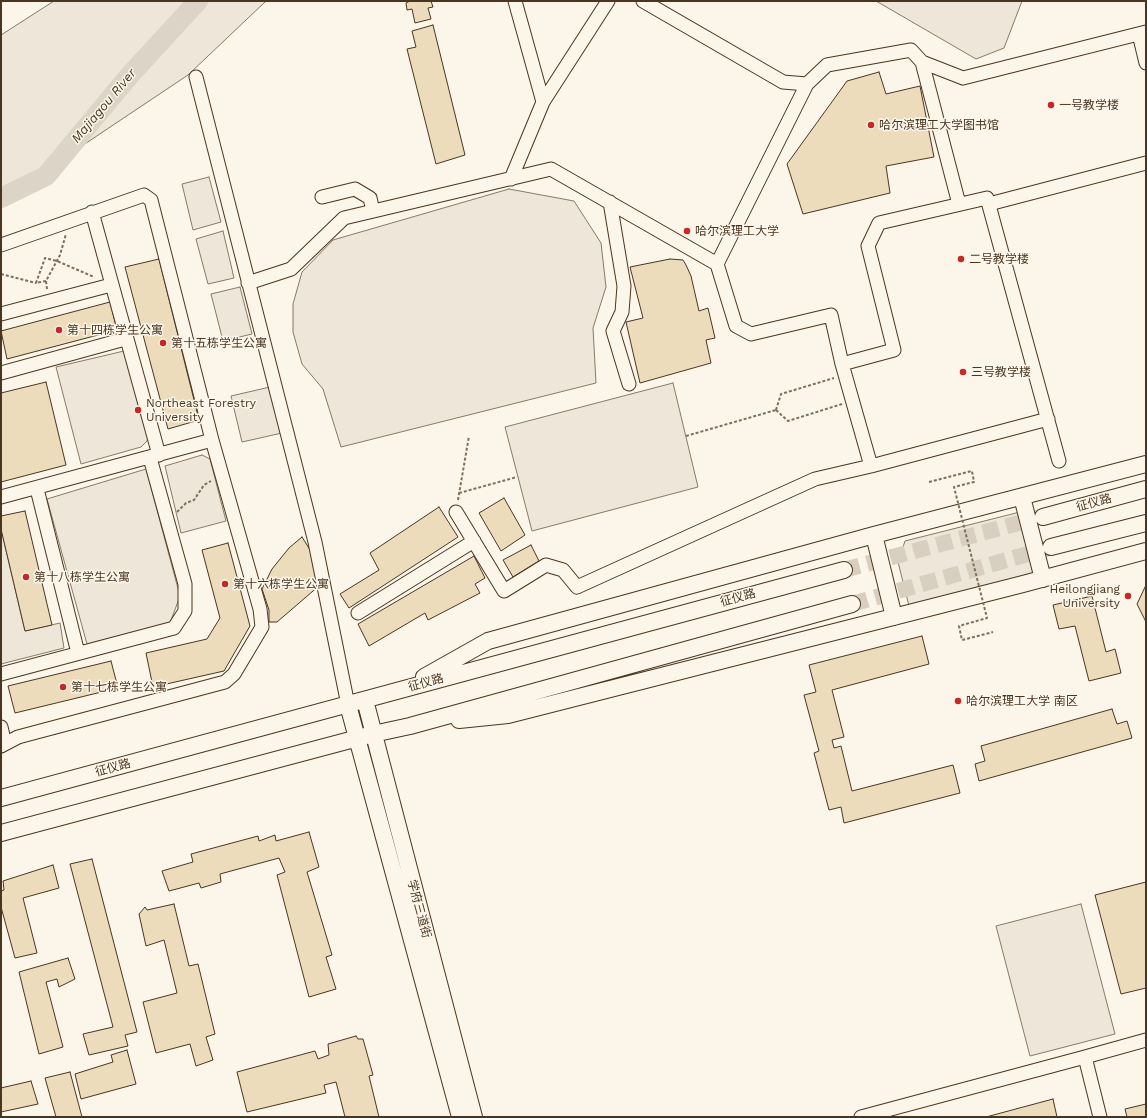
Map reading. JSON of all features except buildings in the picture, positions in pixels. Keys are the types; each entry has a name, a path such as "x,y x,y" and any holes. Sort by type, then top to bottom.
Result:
{"main road":[{"path":"400,690 488,642 874,535 1146,464"},
{"name":"征仪路","path":"1043,517 1146,489"},
{"path":"1022,497 1043,579"},
{"path":"1051,547 1146,523"},
{"path":"874,535 894,617"},
{"path":"410,726 508,715 1043,579 1146,551"},
{"name":"征仪路","path":"3,797 844,570"},
{"path":"1,833 357,738 410,726 852,604"},
{"name":"学府三道街","path":"365,700 474,1117"},
{"name":"学府三道街","path":"348,705 460,1117"}],"street":[{"path":"515,1 543,102"},
{"path":"511,179 543,102 608,1"},
{"path":"643,1 783,82 807,84"},
{"path":"717,264 807,84 828,65 911,50 922,62 963,78 1142,33 1146,63"},
{"path":"922,62 959,204"},
{"path":"196,77 315,542 348,705"},
{"path":"989,204 1146,162"},
{"path":"248,283 291,269 344,218 551,169 717,264 736,326 751,334 831,315 844,369 871,466"},
{"path":"322,197 356,189 370,198 374,211"},
{"path":"1,245 144,195 151,200 212,440 260,609 262,627 234,674 225,682 18,737 3,745 1,728"},
{"path":"844,369 894,350 868,246 879,223 987,198 1059,461"},
{"path":"610,202 624,286 622,312 613,331 629,384"},
{"path":"1,674 174,628 185,611 185,584 169,524 125,339 92,212"},
{"path":"1,314 111,285"},
{"path":"1,373 125,339"},
{"path":"456,512 504,591 546,565 562,570 577,587 816,479 1048,419"},
{"path":"1,497 36,489 212,440"},
{"path":"36,489 78,653"},
{"path":"358,612 474,541"},
{"path":"861,1117 1146,1040"},
{"path":"1085,1057 1100,1117"}],"path":[{"path":"48,302 46,281 57,261 71,220"},
{"path":"36,283 45,258 57,261 111,285"},
{"path":"1,274 36,283 46,281"},
{"path":"776,410 781,394 844,369"},
{"path":"776,410 788,421 853,401"},
{"path":"686,436 776,410"},
{"path":"456,512 469,436"},
{"path":"929,482 972,471 974,482 954,487 987,618 959,626 962,640 993,632"},
{"path":"460,492 517,477"},
{"path":"169,524 182,507 196,498 204,484 223,478"}],"shaded area":[{"path":"54,1 266,1 188,75 1,200 1,35"},
{"path":"876,1 1022,1 1004,48 976,59"},
{"path":"209,177 221,222 193,230 182,184"},
{"path":"509,189 574,201 601,243 606,287 593,328 596,383 341,447 323,389 302,364 293,332 293,304 302,272 333,240"},
{"path":"223,231 234,278 208,284 196,239"},
{"path":"240,287 252,334 223,341 211,294"},
{"path":"124,351 148,436 147,441 141,447 81,464 56,367"},
{"path":"673,383 698,487 532,531 505,427"},
{"path":"270,387 282,433 242,442 231,396"},
{"path":"202,455 210,459 226,521 181,533 165,466"},
{"path":"146,469 180,596 170,623 87,644 47,499"},
{"path":"1020,512 1034,574 909,606 898,562 905,541"},
{"path":"1,529 25,631 60,623 64,648 1,664"},
{"path":"1081,904 1115,1034 1030,1056 996,926"}],"waterway":[{"name":"Majiagou River","path":"1,198 46,176 129,76 198,1"}],"tunnel":[{"path":"844,570 1041,517"},
{"path":"852,604 1049,548"}],"place":[{"name":"一号教学楼","path":"1051,105"},
{"name":"哈尔滨理工大学图书馆","path":"871,125"},
{"name":"哈尔滨理工大学","path":"687,231"},
{"name":"二号教学楼","path":"961,259"},
{"name":"第十四栋学生公寓","path":"59,330"},
{"name":"第十五栋学生公寓","path":"163,343"},
{"name":"三号教学楼","path":"963,372"},
{"name":"Northeast Forestry University","path":"138,410"},
{"name":"第十八栋学生公寓","path":"26,577"},
{"name":"第十六栋学生公寓","path":"225,584"},
{"name":"Heilongjiang University","path":"1128,596"},
{"name":"第十七栋学生公寓","path":"63,687"},
{"name":"哈尔滨理工大学 南区","path":"958,701"}]}
